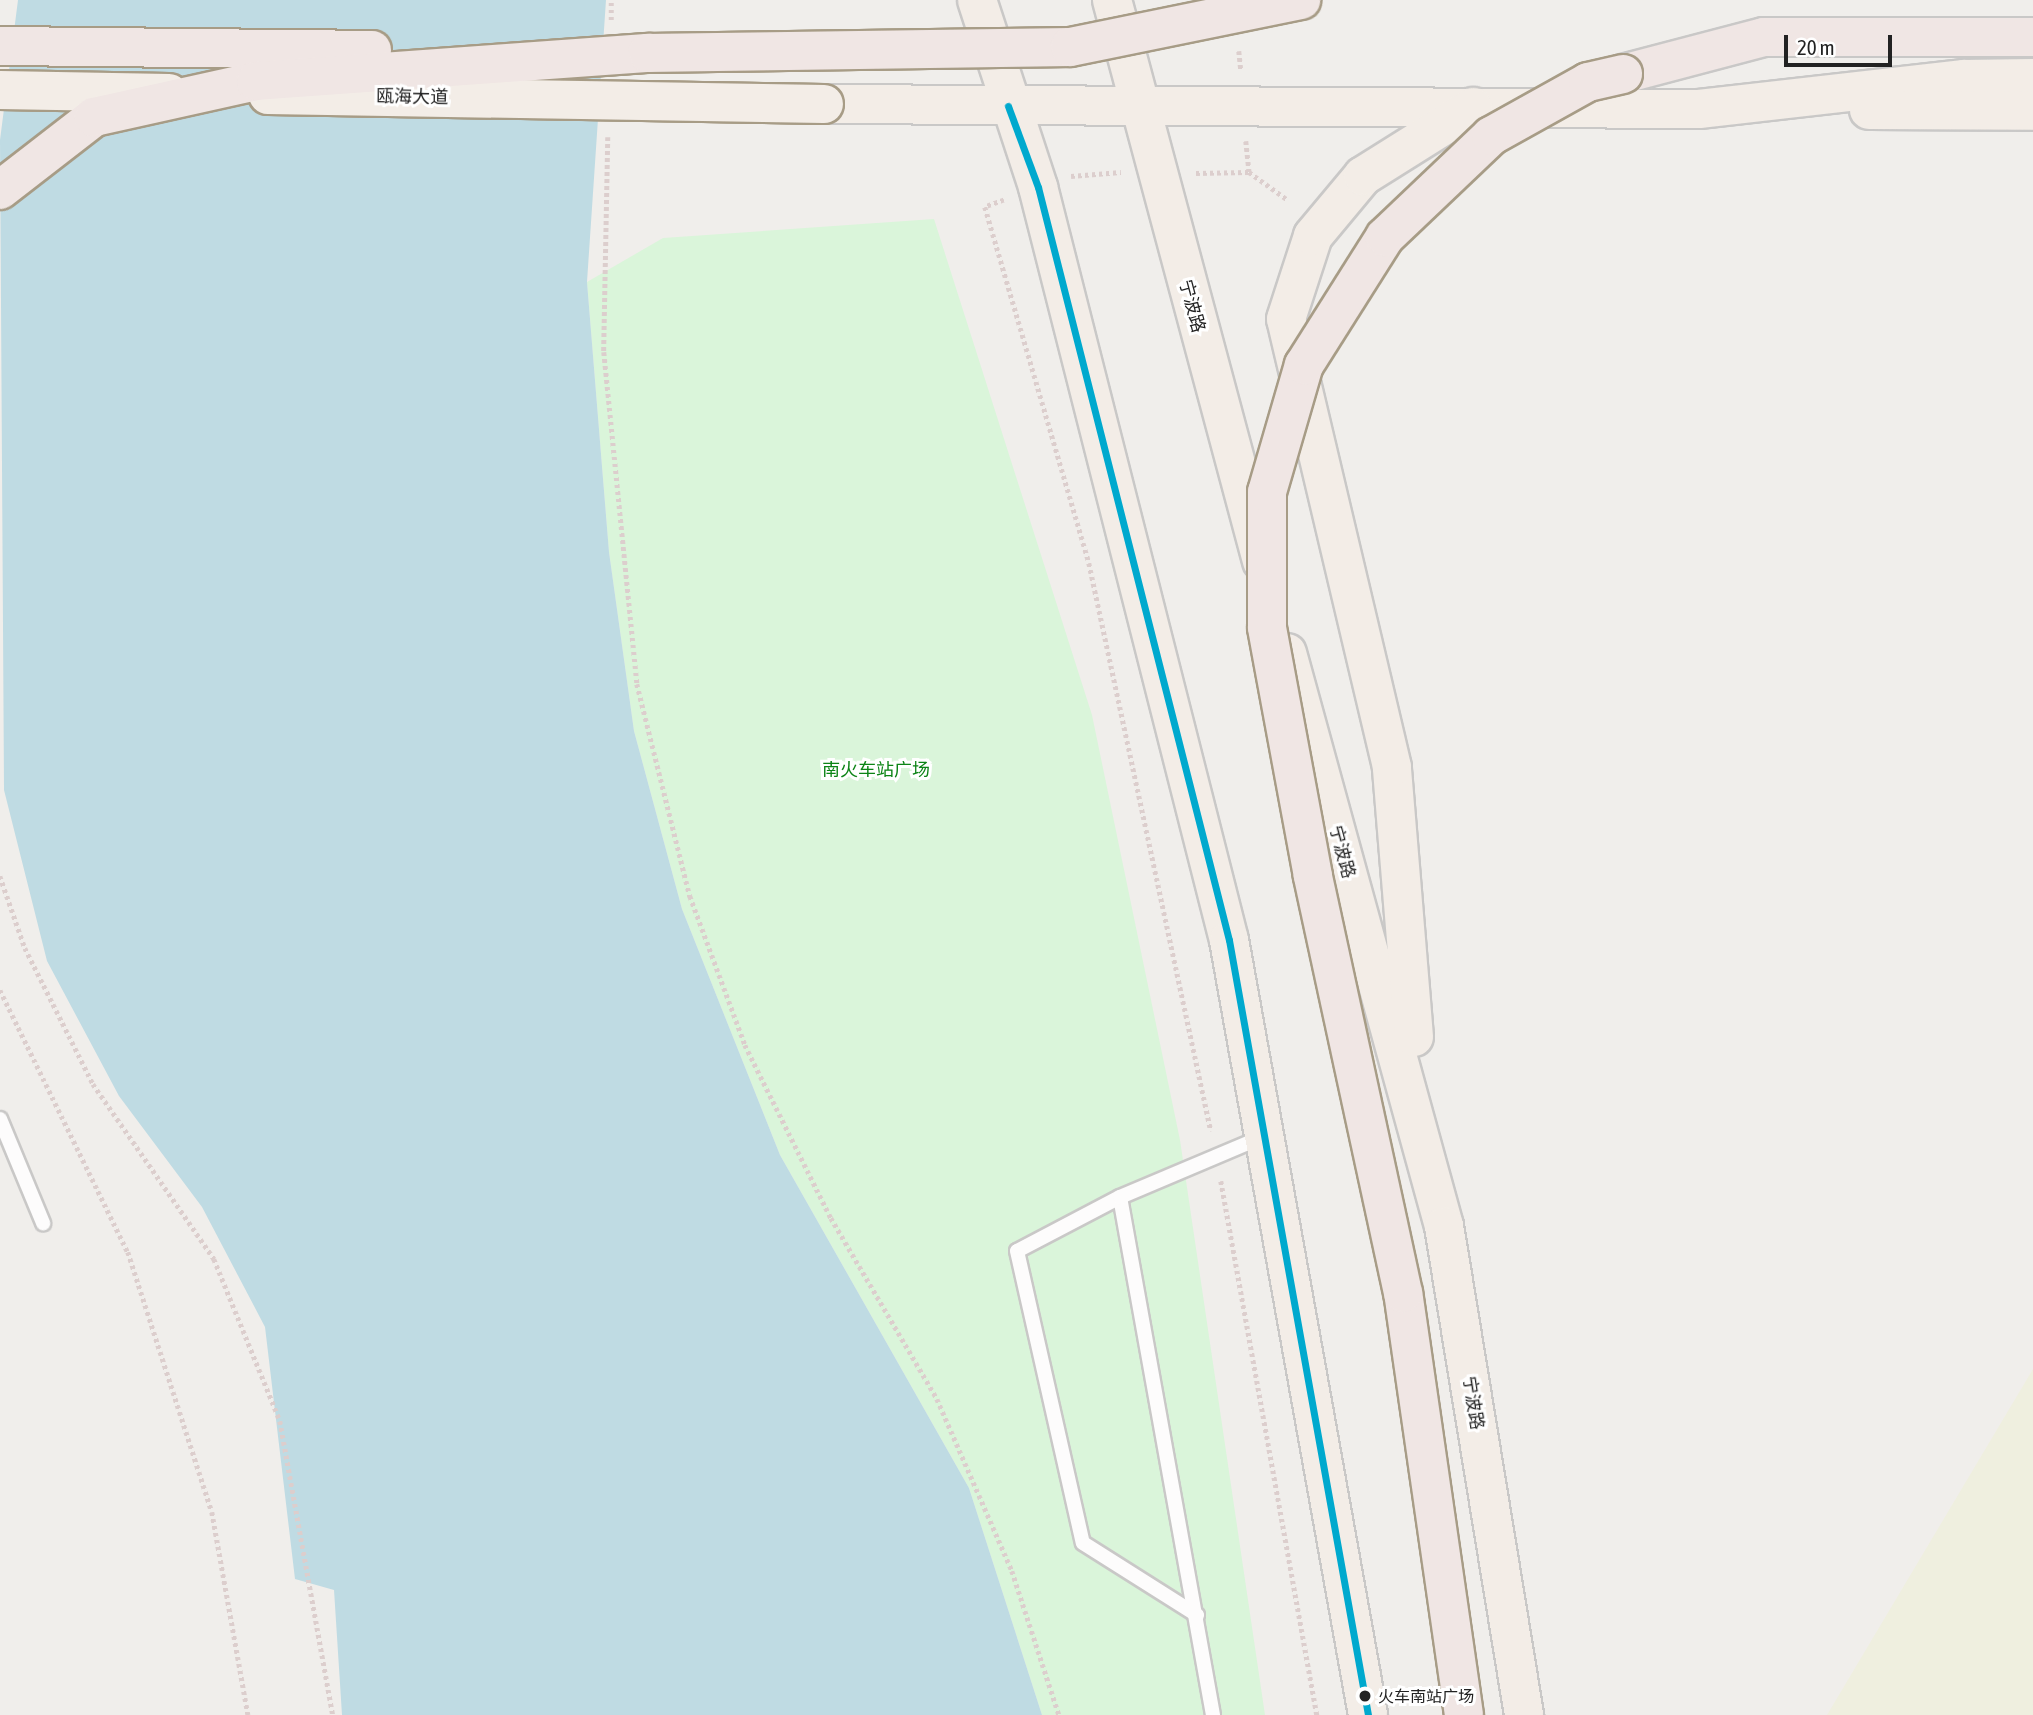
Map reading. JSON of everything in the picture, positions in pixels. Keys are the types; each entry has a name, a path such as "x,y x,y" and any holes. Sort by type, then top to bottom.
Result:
{"highway":[{"path":"0,46 649,53 1070,47 1301,0"},
{"path":"1464,1715 1403,1293 1267,627 1267,492 1304,365 1385,237 1491,136 1588,82 1764,37 2033,37"},
{"path":"0,190 94,117 256,82 649,53"}],"main road":[{"path":"977,0 1008,106 1038,187 1226,926 1368,1715"},
{"name":"宁波路","path":"1111,0 1135,102 1444,1226 1524,1715"},
{"path":"1699,109 1964,79 2033,78"},
{"name":"瓯海大道","path":"0,90 824,104 1008,106 1135,102 1699,109"},
{"path":"1444,1226 1406,988 1392,767 1286,319 1313,236 1363,176 1473,107"},
{"path":"1699,109 2033,111"}],"lane":[{"path":"0,1119 43,1223"},
{"path":"1197,1615 1083,1543 1017,1251 1120,1197 1263,1137"},
{"path":"1120,1197 1213,1715"}],"path":[{"path":"611,0 611,27"},
{"path":"609,122 604,352 637,684 690,895 745,1045 831,1218 937,1399 1012,1572 1059,1715"},
{"path":"985,207 1089,563 1217,1157 1317,1715"},
{"path":"0,876 25,948 93,1084 214,1259 281,1421 333,1715"},
{"path":"0,990 128,1252 212,1512 248,1715"}],"green space":[{"name":"南火车站广场","path":"934,219 1092,715 1180,1140 1265,1715 1042,1715 969,1488 780,1155 682,909 634,731 609,552 587,282 663,238"},
{"path":"2033,1369 2033,1715 1827,1715"}],"water":[{"path":"18,0 606,0 587,282 609,552 634,731 682,909 780,1155 969,1488 1042,1715 342,1715 334,1590 295,1579 265,1327 202,1207 119,1096 47,961 4,790 0,140"}],"transit line":[{"path":"1008,106 1038,187 1229,940 1368,1715"}],"place":[{"name":"火车南站广场","path":"1365,1696"}]}
